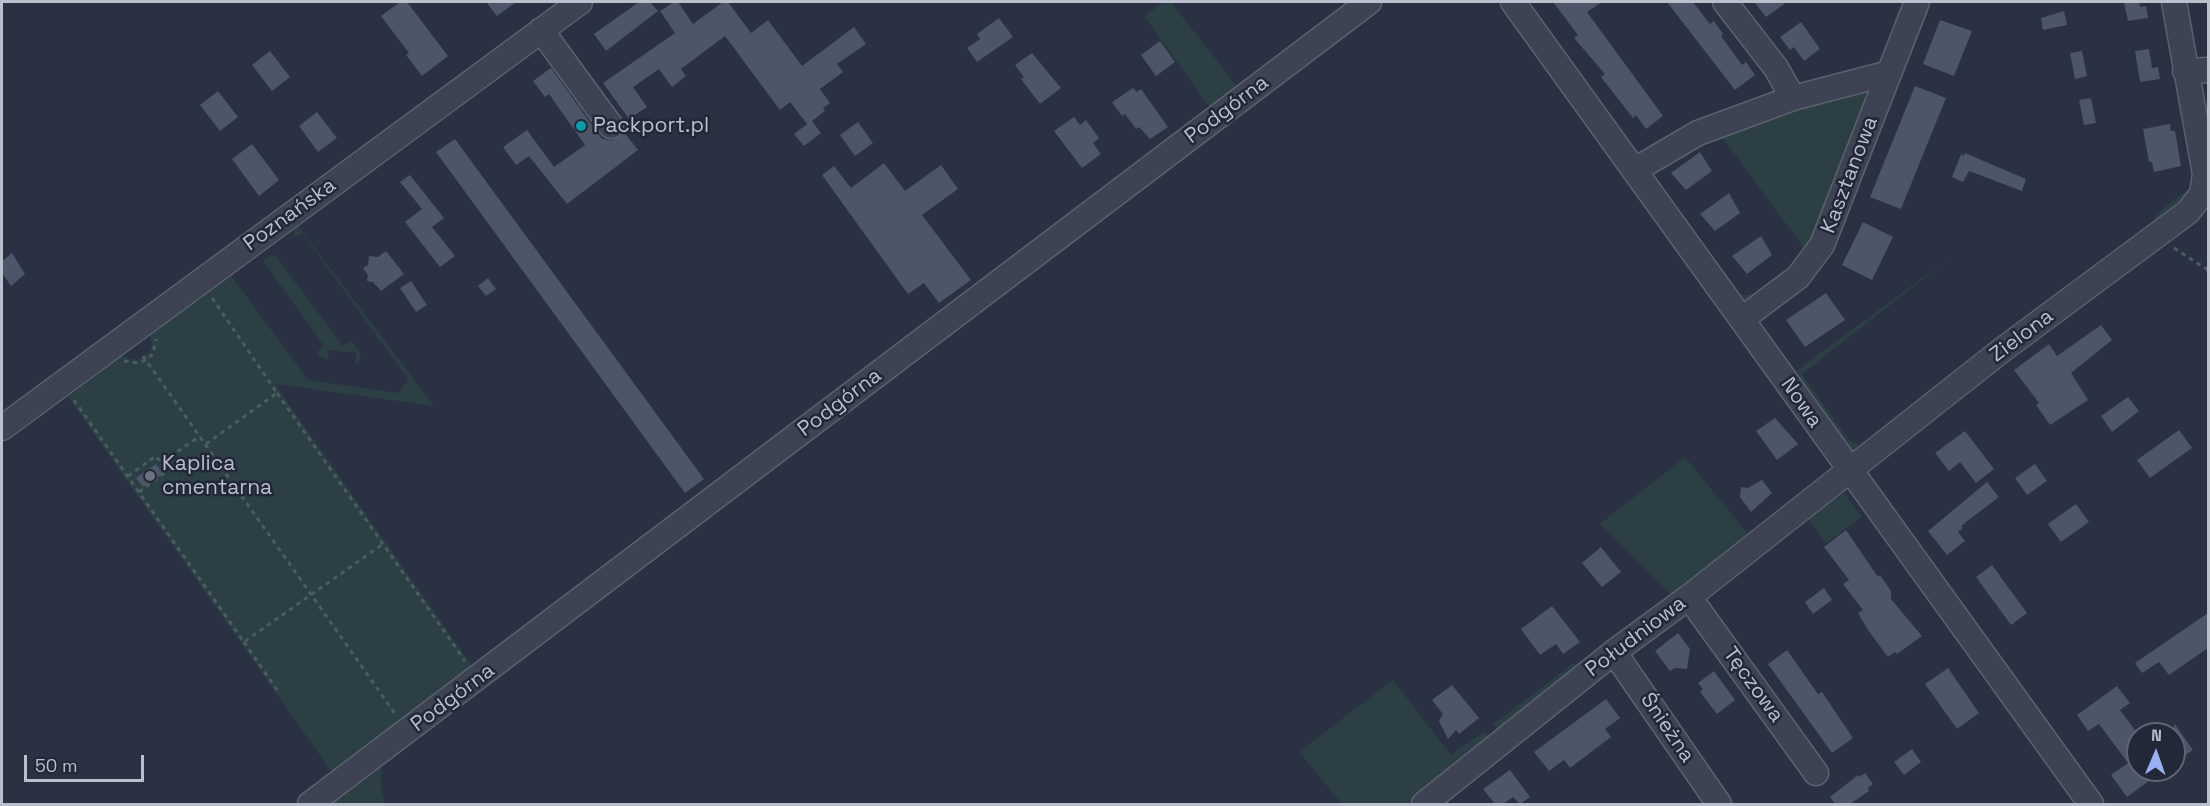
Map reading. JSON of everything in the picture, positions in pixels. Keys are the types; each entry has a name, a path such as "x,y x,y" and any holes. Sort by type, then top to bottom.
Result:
{"street":[{"name":"Poznańska","path":"2,428 580,2"},
{"name":"Podgórna","path":"310,804 1369,2"},
{"name":"Nowa","path":"1513,2 2091,804"},
{"path":"1725,2 1776,68 1793,98"},
{"name":"Kasztanowa","path":"1742,319 1793,281 1815,256 1832,222 1917,2"},
{"path":"2174,2 2197,70"},
{"path":"541,30 610,126"},
{"name":"Zielona","path":"1849,471 2196,203 2205,185 2197,70"},
{"path":"1635,170 1691,136 1793,98 1889,73"},
{"name":"Południowa","path":"1424,804 1449,797 1614,652 1689,597 1849,471"},
{"name":"Tęczowa","path":"1689,597 1816,773"},
{"name":"Śnieżna","path":"1614,652 1719,804"}],"path":[{"path":"2156,234 2208,270"},
{"path":"209,294 469,666"},
{"path":"120,359 134,363 146,360 155,349 154,334"},
{"path":"143,356 408,731"},
{"path":"206,444 277,393"},
{"path":"72,397 277,690"},
{"path":"161,463 200,436"},
{"path":"128,476 156,456 167,471 139,492"},
{"path":"244,642 383,544"}],"green space":[{"path":"1164,2 1171,2 1239,89 1211,109 1144,16"},
{"path":"1868,89 1871,91 1815,241 1800,264 1745,301 1741,295 1753,294 1789,268 1804,248 1722,137 1695,144 1785,109"},
{"path":"2193,185 2195,193 1876,435 2154,220 2155,215"},
{"path":"296,223 434,406 275,384 475,670 333,774 68,397 120,356 138,360 150,352 152,345 149,334 230,274 308,380 399,393 408,379 302,233 296,237 293,230"},
{"path":"1960,250 1802,374 1849,440 1863,446 1854,453 1796,371"},
{"path":"274,254 343,346 351,340 361,353 359,363 355,364 356,353 329,350 328,360 320,357 317,352 324,346 263,261"},
{"path":"1685,457 1754,541 1675,599 1600,524"},
{"path":"1844,493 1862,517 1826,543 1808,519"},
{"path":"1574,663 1578,669 1503,735 1493,724"},
{"path":"1393,680 1451,755 1484,731 1493,743 1414,804 1342,804 1299,752"},
{"path":"381,763 381,787 385,804 333,804 328,798"}],"building":[{"path":"400,2 407,2 448,56 422,76 406,55 409,53 381,16"},
{"path":"486,2 516,2 497,16"},
{"path":"639,2 650,2 658,11 606,51 594,34"},
{"path":"678,2 693,24 723,2 728,2 751,33 768,20 802,66 854,27 866,44 837,64 843,72 820,89 830,103 823,108 825,111 812,121 821,133 804,146 794,134 807,124 790,102 780,110 725,36 681,69 686,76 672,87 659,69 633,87 647,107 629,119 603,83 675,33 660,11"},
{"path":"1553,2 1602,2 1587,12 1663,116 1646,129 1636,115 1633,118 1601,77 1605,74 1574,38 1578,35"},
{"path":"1667,2 1693,2 1710,24 1714,21 1723,34 1721,36 1742,65 1746,62 1755,75 1735,90"},
{"path":"1754,2 1787,2 1766,17"},
{"path":"2139,2 2140,7 2146,6 2148,18 2128,21 2124,3"},
{"path":"2064,11 2067,25 2043,30 2041,18"},
{"path":"999,18 1013,37 977,62 967,48 980,39 977,34"},
{"path":"1940,20 1972,31 1954,76 1923,64"},
{"path":"1801,22 1820,49 1804,61 1794,47 1790,50 1780,37"},
{"path":"1160,41 1175,62 1156,76 1141,55"},
{"path":"2149,49 2152,68 2158,67 2160,79 2140,82 2135,51"},
{"path":"270,51 290,77 272,91 252,65"},
{"path":"2082,51 2087,76 2075,79 2070,53"},
{"path":"1032,53 1061,88 1040,104 1021,79 1024,77 1015,65"},
{"path":"551,68 602,139 613,140 624,132 638,150 567,204 529,156 516,165 503,147 527,130 554,167 585,145 549,94 545,97 533,81"},
{"path":"1915,86 1946,98 1901,209 1870,197"},
{"path":"1133,88 1137,92 1141,89 1168,127 1150,139 1139,127 1136,129 1125,114 1122,116 1112,102"},
{"path":"218,91 238,117 220,131 200,105"},
{"path":"2091,98 2096,123 2084,125 2079,100"},
{"path":"317,112 337,138 318,152 299,126"},
{"path":"1074,117 1080,125 1086,120 1099,138 1093,143 1101,154 1082,168 1054,131"},
{"path":"858,122 873,143 855,156 840,135"},
{"path":"2170,124 2171,131 2175,131 2181,166 2154,172 2152,162 2149,162 2143,129"},
{"path":"455,139 704,479 685,493 436,152"},
{"path":"252,144 279,180 259,196 232,159"},
{"path":"1700,152 1712,171 1686,190 1671,173"},
{"path":"1965,153 2026,179 2022,191 1969,171 1963,182 1952,177 1961,154 1964,156"},
{"path":"884,163 905,191 941,165 958,189 922,215 971,280 939,303 924,283 908,294 822,175 834,166 851,188"},
{"path":"410,175 444,218 432,227 455,256 440,267 405,222 422,209 400,182"},
{"path":"1729,193 1740,213 1715,231 1700,214"},
{"path":"1863,222 1893,237 1872,280 1842,265"},
{"path":"1761,236 1772,255 1747,274 1732,256"},
{"path":"386,251 404,274 381,291 373,282 367,281 368,275 363,268 368,265 369,256 378,257"},
{"path":"12,253 25,274 11,286 2,273 2,261"},
{"path":"488,278 496,289 486,296 478,286"},
{"path":"411,281 427,305 416,312 400,288"},
{"path":"1826,293 1845,320 1805,347 1786,320"},
{"path":"2101,325 2112,340 2071,373 2088,400 2050,425 2036,405 2039,403 2014,370 2049,344 2057,356"},
{"path":"2128,397 2139,411 2112,432 2101,416"},
{"path":"1775,418 1798,444 1777,460 1756,431"},
{"path":"2179,430 2192,448 2150,478 2137,460"},
{"path":"1965,431 1994,469 1976,483 1960,462 1949,471 1935,453"},
{"name":"Kaplica cmentarna","path":"156,464 163,474 143,487 136,478"},
{"path":"2035,464 2047,481 2027,495 2015,478"},
{"path":"1762,480 1772,493 1751,512 1740,497 1741,487 1748,488"},
{"path":"1987,482 1999,497 1961,526 1963,528 1958,532 1965,541 1947,555 1928,531"},
{"path":"2076,504 2089,522 2061,542 2048,524"},
{"path":"1846,530 1878,577 1880,575 1891,591 1891,599 1922,636 1897,654 1895,652 1888,657 1868,630 1858,613 1863,610 1843,584 1849,580 1824,547"},
{"path":"1601,547 1621,572 1602,587 1582,563"},
{"path":"1992,565 2027,613 2011,625 1976,577"},
{"path":"1824,588 1832,600 1813,614 1805,602"},
{"path":"1552,606 1580,642 1563,654 1556,644 1540,655 1521,629"},
{"path":"2208,613 2208,648 2169,675 2159,662 2142,673 2135,663"},
{"path":"1678,633 1690,649 1687,669 1675,668 1670,671 1655,651"},
{"path":"1787,650 1818,694 1822,692 1853,738 1832,753 1768,664"},
{"path":"1948,668 1979,713 1957,729 1925,684"},
{"path":"1714,671 1735,700 1717,714 1700,692 1703,689 1698,683"},
{"path":"1452,685 1479,718 1459,734 1456,730 1448,739 1439,721 1443,714 1432,700"},
{"path":"2117,686 2130,703 2120,710 2129,722 2126,722 2126,760 2099,724 2088,731 2077,715"},
{"path":"1606,699 1620,718 1605,729 1611,737 1570,768 1564,760 1549,771 1534,752"},
{"path":"2186,740 2193,750 2186,755"},
{"path":"1912,749 1921,762 1904,775 1894,762"},
{"path":"2126,764 2126,782 2148,782 2127,797 2111,775"},
{"path":"1510,770 1530,797 1520,804 1513,797 1503,804 1495,804 1483,789"},
{"path":"1865,773 1873,784 1868,788 1869,791 1850,804 1835,804 1830,797 1858,775 1859,777"}],"place":[{"name":"Packport.pl","path":"581,126"},
{"name":"Kaplica cmentarna","path":"150,476"}]}
